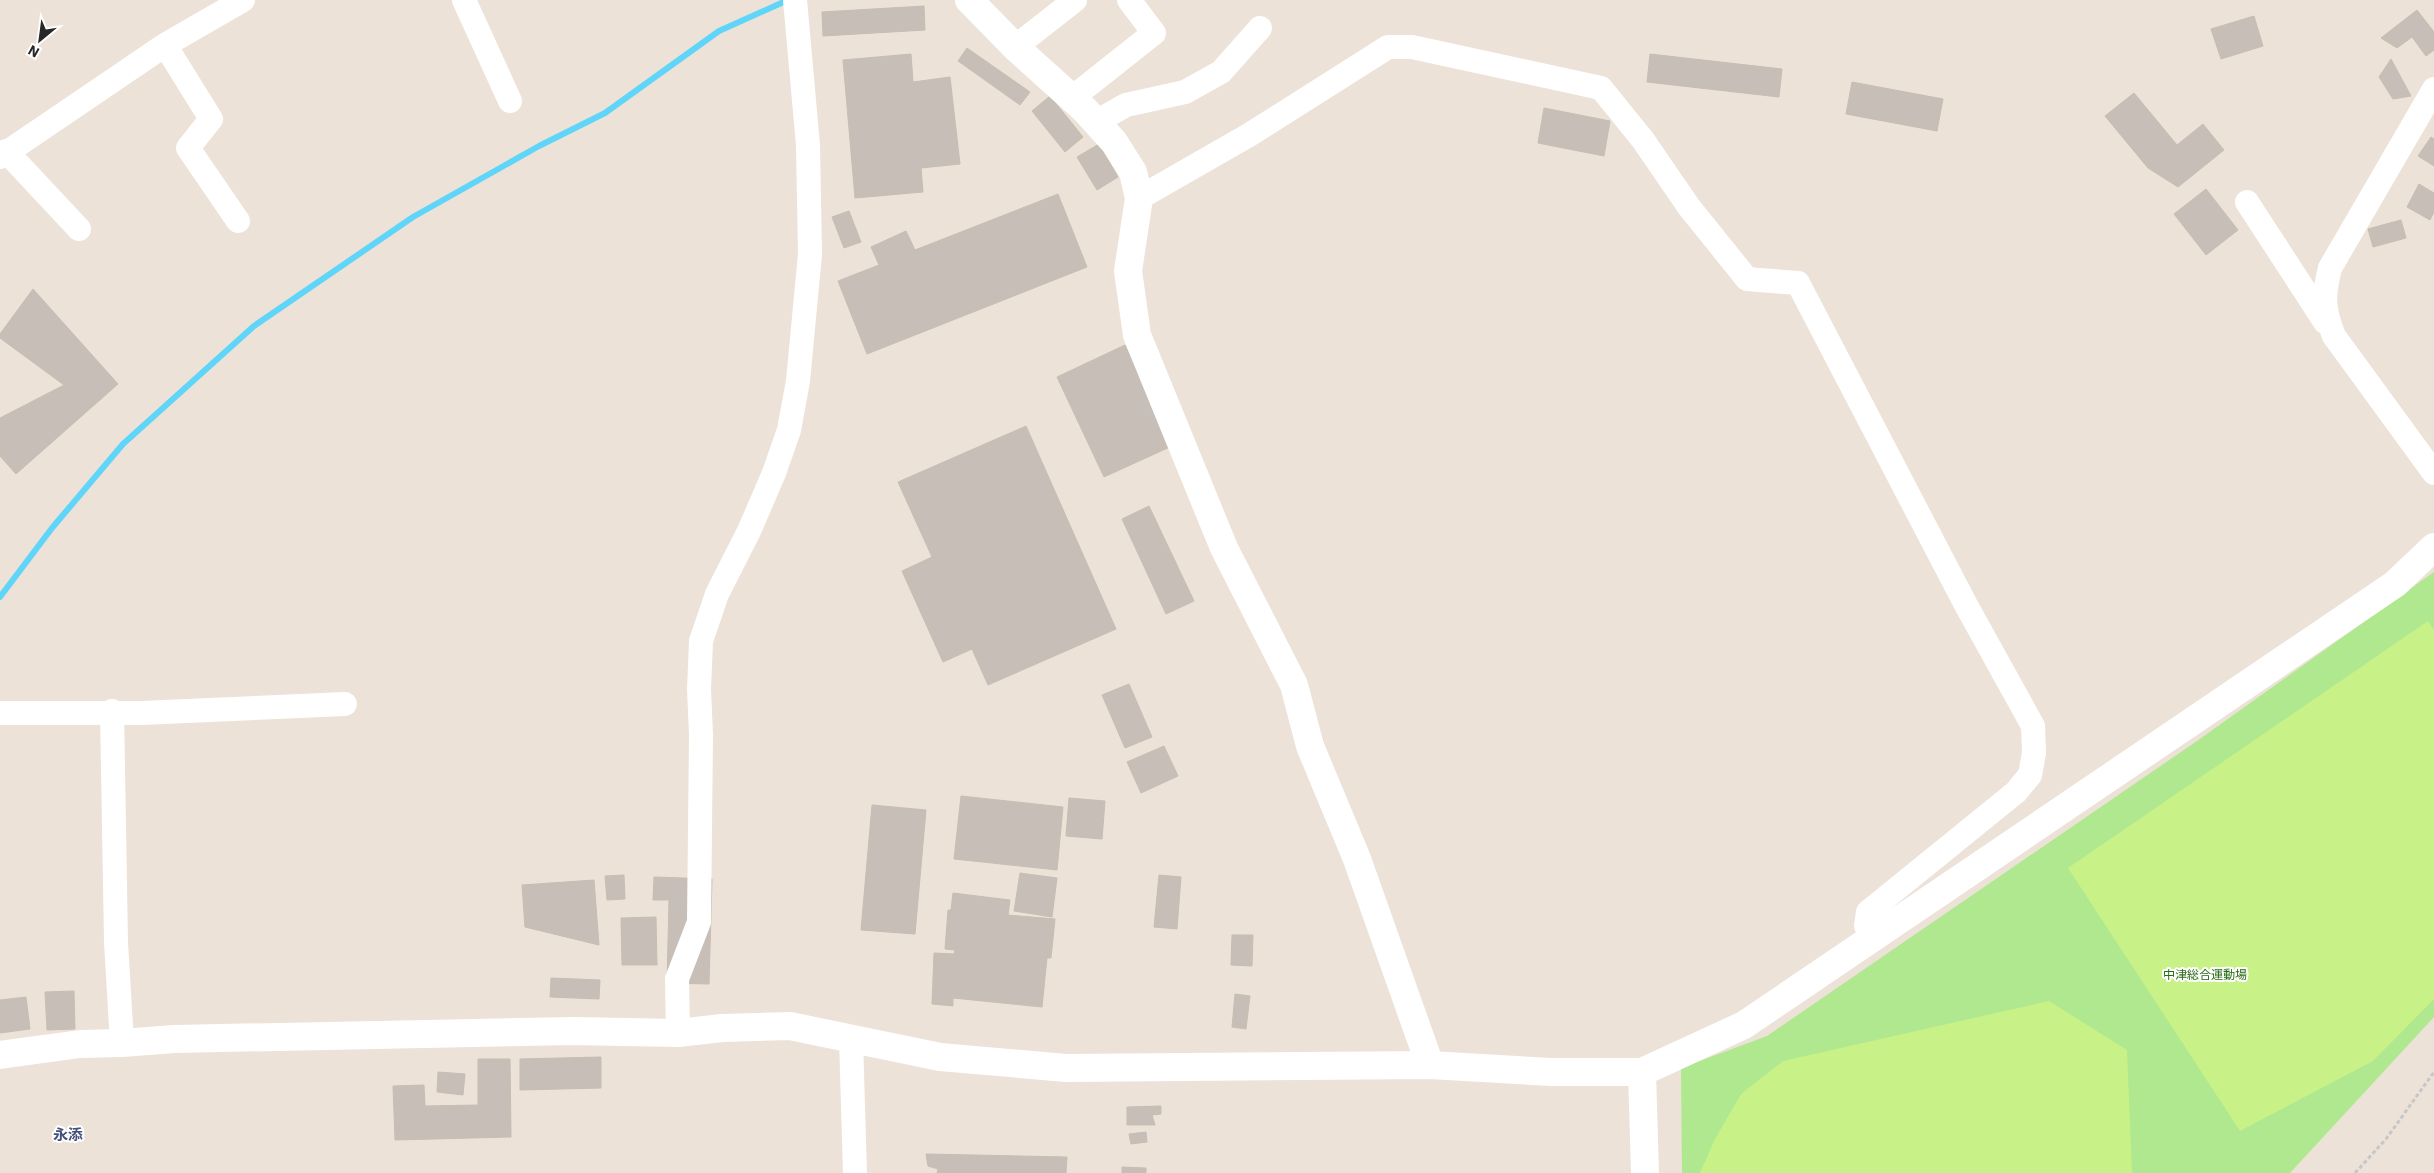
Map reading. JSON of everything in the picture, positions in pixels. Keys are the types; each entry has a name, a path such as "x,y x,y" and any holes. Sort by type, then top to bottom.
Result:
{"street":[{"path":"80,229 3,154 166,45 243,0"},
{"path":"464,0 510,101"},
{"path":"678,1033 677,979 700,922 701,735 699,689 701,641 717,594 749,531 774,473 789,430 798,382 810,254 808,145 795,0"},
{"path":"969,0 1015,47 1096,122 1114,142 1133,172 1139,198 1128,271 1137,335 1224,548 1294,685 1310,746 1357,859 1430,1065"},
{"path":"1015,47 1075,0"},
{"path":"1072,98 1154,33 1129,0"},
{"path":"1096,122 1126,106 1185,92 1220,72 1260,28"},
{"path":"166,45 211,120 188,148 238,220"},
{"path":"1139,198 1249,135 1388,47 1412,47 1601,88 1643,140 1689,207 1747,279 1798,283 1966,605 2033,726 2034,753 2030,774 2016,792 1868,912 1866,926 1874,939"},
{"path":"2334,336 2325,314 2324,292 2330,268 2434,89"},
{"path":"2247,202 2334,336 2434,473"},
{"path":"0,1055 80,1044 174,1039 563,1031 678,1033 722,1028 790,1026 940,1057 1066,1068 1430,1065 1551,1072 1642,1072 1744,1025 1874,939 2395,584 2434,547"},
{"path":"0,713 112,711 141,713 345,704"},
{"path":"112,711 116,942 122,1043"},
{"path":"851,1038 855,1173"},
{"path":"1642,1072 1645,1173"}],"path":[{"path":"2355,1173 2386,1139 2434,1072"}],"green space":[{"name":"中津総合運動場","path":"2434,572 2434,1017 2290,1173 1682,1173 1681,1068 1767,1036 2197,741"},
{"path":"2428,621 2434,630 2434,999 2373,1061 2240,1131 2068,868"},
{"path":"2049,1001 2127,1050 2132,1173 1700,1173 1715,1139 1741,1094 1783,1061"}],"building":[{"path":"924,6 925,30 823,36 822,12"},
{"path":"2417,10 2434,32 2434,50 2426,56 2412,37 2397,48 2381,38"},
{"path":"2254,16 2263,46 2221,59 2211,29"},
{"path":"967,48 1030,92 1020,105 958,61"},
{"path":"911,54 913,82 950,77 960,164 921,168 923,192 855,198 843,60"},
{"path":"1650,54 1782,69 1779,97 1647,82"},
{"path":"2391,59 2411,96 2393,99 2379,77"},
{"path":"1852,82 1943,99 1937,131 1846,114"},
{"path":"2134,93 2177,145 2203,124 2224,150 2178,187 2148,168 2105,116"},
{"path":"1050,96 1083,137 1065,152 1032,111"},
{"path":"1544,108 1610,121 1604,156 1538,143"},
{"path":"2431,137 2434,139 2434,166 2418,156"},
{"path":"1099,144 1118,177 1097,190 1077,157"},
{"path":"2419,184 2434,193 2434,212 2430,220 2407,207"},
{"path":"2206,189 2238,230 2206,255 2174,214"},
{"path":"1058,194 1087,267 867,354 838,281 879,265 871,247 906,231 915,250"},
{"path":"849,211 861,242 844,248 832,217"},
{"path":"2401,220 2406,238 2373,247 2368,229"},
{"path":"33,289 118,384 16,474 0,456 0,418 64,385 0,338 0,334"},
{"path":"1125,345 1172,446 1104,477 1057,377"},
{"path":"1026,426 1116,629 988,685 972,649 943,662 902,571 932,557 898,482"},
{"path":"1149,506 1194,601 1166,614 1122,519"},
{"path":"1129,684 1152,737 1125,748 1102,695"},
{"path":"1164,746 1178,776 1141,793 1127,762"},
{"path":"961,796 1063,807 1057,870 954,859"},
{"path":"1069,798 1105,801 1102,839 1066,836"},
{"path":"872,805 926,810 915,934 861,930"},
{"path":"1020,873 1057,878 1052,917 1014,911"},
{"path":"624,875 625,899 607,900 605,876"},
{"path":"1159,875 1181,877 1177,929 1154,927"},
{"path":"654,877 712,879 709,984 667,983 669,900 653,900"},
{"path":"594,880 599,945 525,927 522,885"},
{"path":"953,893 1010,900 1008,915 1055,919 1051,958 1047,958 1042,1007 953,998 953,1006 932,1004 934,953 954,954 955,950 945,949 948,910 951,910"},
{"path":"656,917 657,965 622,965 621,918"},
{"path":"1232,935 1253,935 1252,966 1231,965"},
{"path":"551,978 600,980 599,999 550,997"},
{"path":"74,991 75,1029 47,1030 45,992"},
{"path":"1235,994 1250,996 1246,1029 1232,1027"},
{"path":"26,997 30,1029 0,1033 0,1000"},
{"path":"601,1057 601,1088 520,1090 520,1059"},
{"path":"478,1059 510,1059 511,1137 395,1140 393,1086 424,1085 425,1106 478,1105"},
{"path":"438,1072 465,1074 463,1095 437,1092"},
{"path":"1161,1106 1161,1114 1152,1115 1155,1125 1127,1125 1127,1107"},
{"path":"1146,1132 1147,1142 1131,1144 1129,1134"},
{"path":"926,1154 1067,1157 1066,1173 937,1173 938,1169 928,1166"},
{"path":"1122,1167 1146,1168 1146,1173 1122,1173"}],"waterway":[{"path":"0,597 52,528 123,444 254,326 413,217 539,146 605,113 719,31 788,0"}],"district":[{"name":"永添","path":"68,1135"}]}
